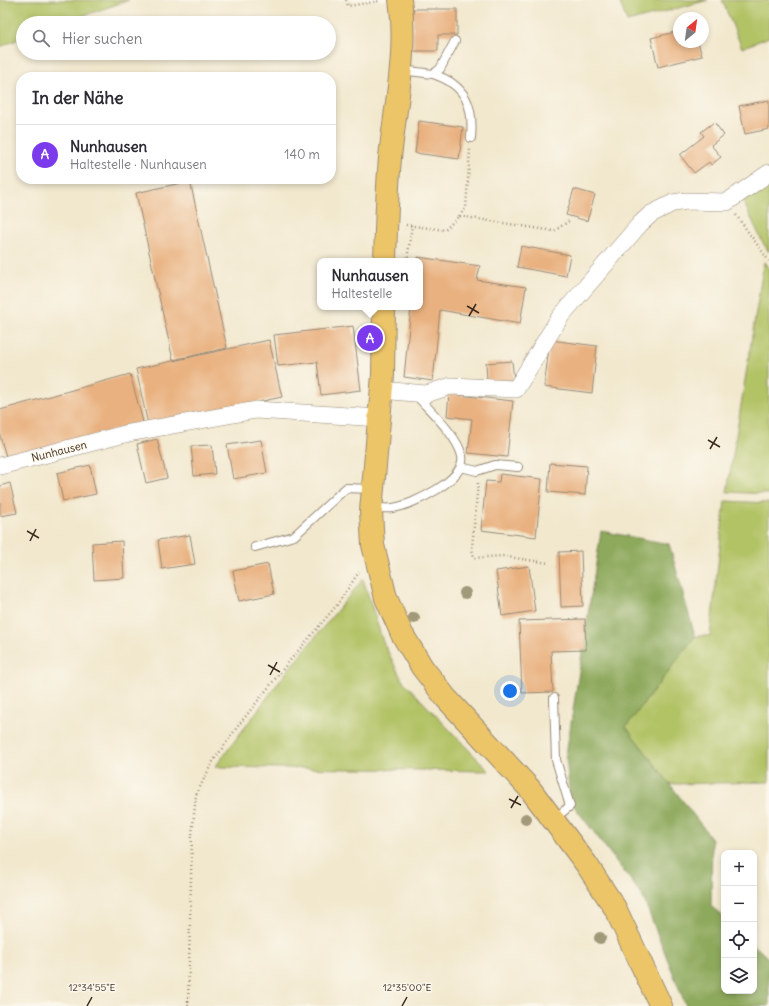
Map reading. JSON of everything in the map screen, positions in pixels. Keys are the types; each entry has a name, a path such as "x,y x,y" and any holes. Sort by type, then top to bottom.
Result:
{"main road":[{"path":"386,258 390,158 400,70 402,32 400,0"},
{"path":"384,310 381,390 372,498 373,545 386,598 402,634 422,668 446,698 530,789 587,865 615,908 661,1006"}],"street":[{"path":"381,390 426,394 451,386 516,389 560,317 640,224 651,214 673,203 686,201 726,202 769,172"},
{"name":"Nunhausen","path":"0,466 129,433 256,410 379,418"}],"lane":[{"path":"433,74 440,69 455,41"},
{"path":"400,70 433,74 452,83 466,97 471,111 471,138"},
{"path":"255,547 294,536 346,488 394,508 414,501 449,482 461,467 462,456 457,444 415,394"},
{"path":"461,467 477,471 495,465 518,467"},
{"path":"553,819 570,806 556,760 554,698"}],"path":[{"path":"346,0 348,6 387,0"},
{"path":"387,222 445,230 466,208 471,138"},
{"path":"726,202 769,261"},
{"path":"459,216 554,231 569,221"},
{"path":"407,258 412,225"},
{"path":"477,471 478,479 472,548 474,558 502,556 548,563"},
{"path":"188,1006 192,835 196,795 212,763 238,726 354,581 373,545"}],"green space":[{"path":"0,0 129,0 82,16 16,16 16,40 0,47"},
{"path":"619,0 708,0 627,22"},
{"path":"722,0 769,0 769,37 742,48"},
{"path":"769,180 769,252 763,243 742,199"},
{"path":"764,262 769,269 769,494 727,492"},
{"path":"725,501 769,503 769,782 670,784 626,727 695,636 710,636"},
{"path":"601,531 669,544 695,636 626,727 712,839 711,906 721,915 721,994 757,994 757,948 769,959 769,1006 686,1006 642,895 570,801 566,755"},
{"path":"363,579 383,642 402,680 489,771 215,767 288,670"}],"building":[{"path":"413,9 457,9 457,35 438,35 438,51 413,51"},
{"path":"673,32 673,48 700,48 702,56 658,67 651,38"},
{"path":"769,100 769,129 745,134 739,106"},
{"path":"419,121 463,127 459,159 415,153"},
{"path":"714,122 724,135 711,145 721,157 711,165 709,162 694,173 680,155 704,136 701,132"},
{"path":"176,184 191,184 227,348 173,360 136,193"},
{"path":"574,189 595,195 587,221 566,215"},
{"path":"521,246 570,255 566,276 517,267"},
{"path":"418,257 480,266 477,280 526,287 520,324 440,310 433,381 404,377 411,310 423,310 423,258"},
{"path":"353,326 361,390 321,395 317,362 278,366 274,335"},
{"path":"269,340 282,397 148,425 136,369"},
{"path":"550,340 597,346 592,393 544,387"},
{"path":"512,361 514,380 487,381 486,363"},
{"path":"130,374 143,422 7,460 0,436 0,410"},
{"path":"449,394 513,401 507,457 468,453 472,419 447,416"},
{"path":"157,439 167,478 146,483 137,444"},
{"path":"261,440 267,473 233,479 227,445"},
{"path":"212,445 215,474 194,476 191,446"},
{"path":"550,463 587,466 585,495 548,492"},
{"path":"90,465 96,494 63,501 57,473"},
{"path":"500,474 542,479 536,537 481,530 486,481 499,482"},
{"path":"10,483 17,513 0,516 0,486"},
{"path":"190,535 195,564 162,569 158,540"},
{"path":"122,541 124,578 94,580 92,543"},
{"path":"581,551 583,606 561,607 559,552"},
{"path":"268,564 274,594 239,601 233,571"},
{"path":"529,566 535,611 502,616 496,571"},
{"path":"585,619 586,650 551,651 553,692 522,693 519,621"}],"place":[{"name":"Nunhausen","path":"370,338"}]}
